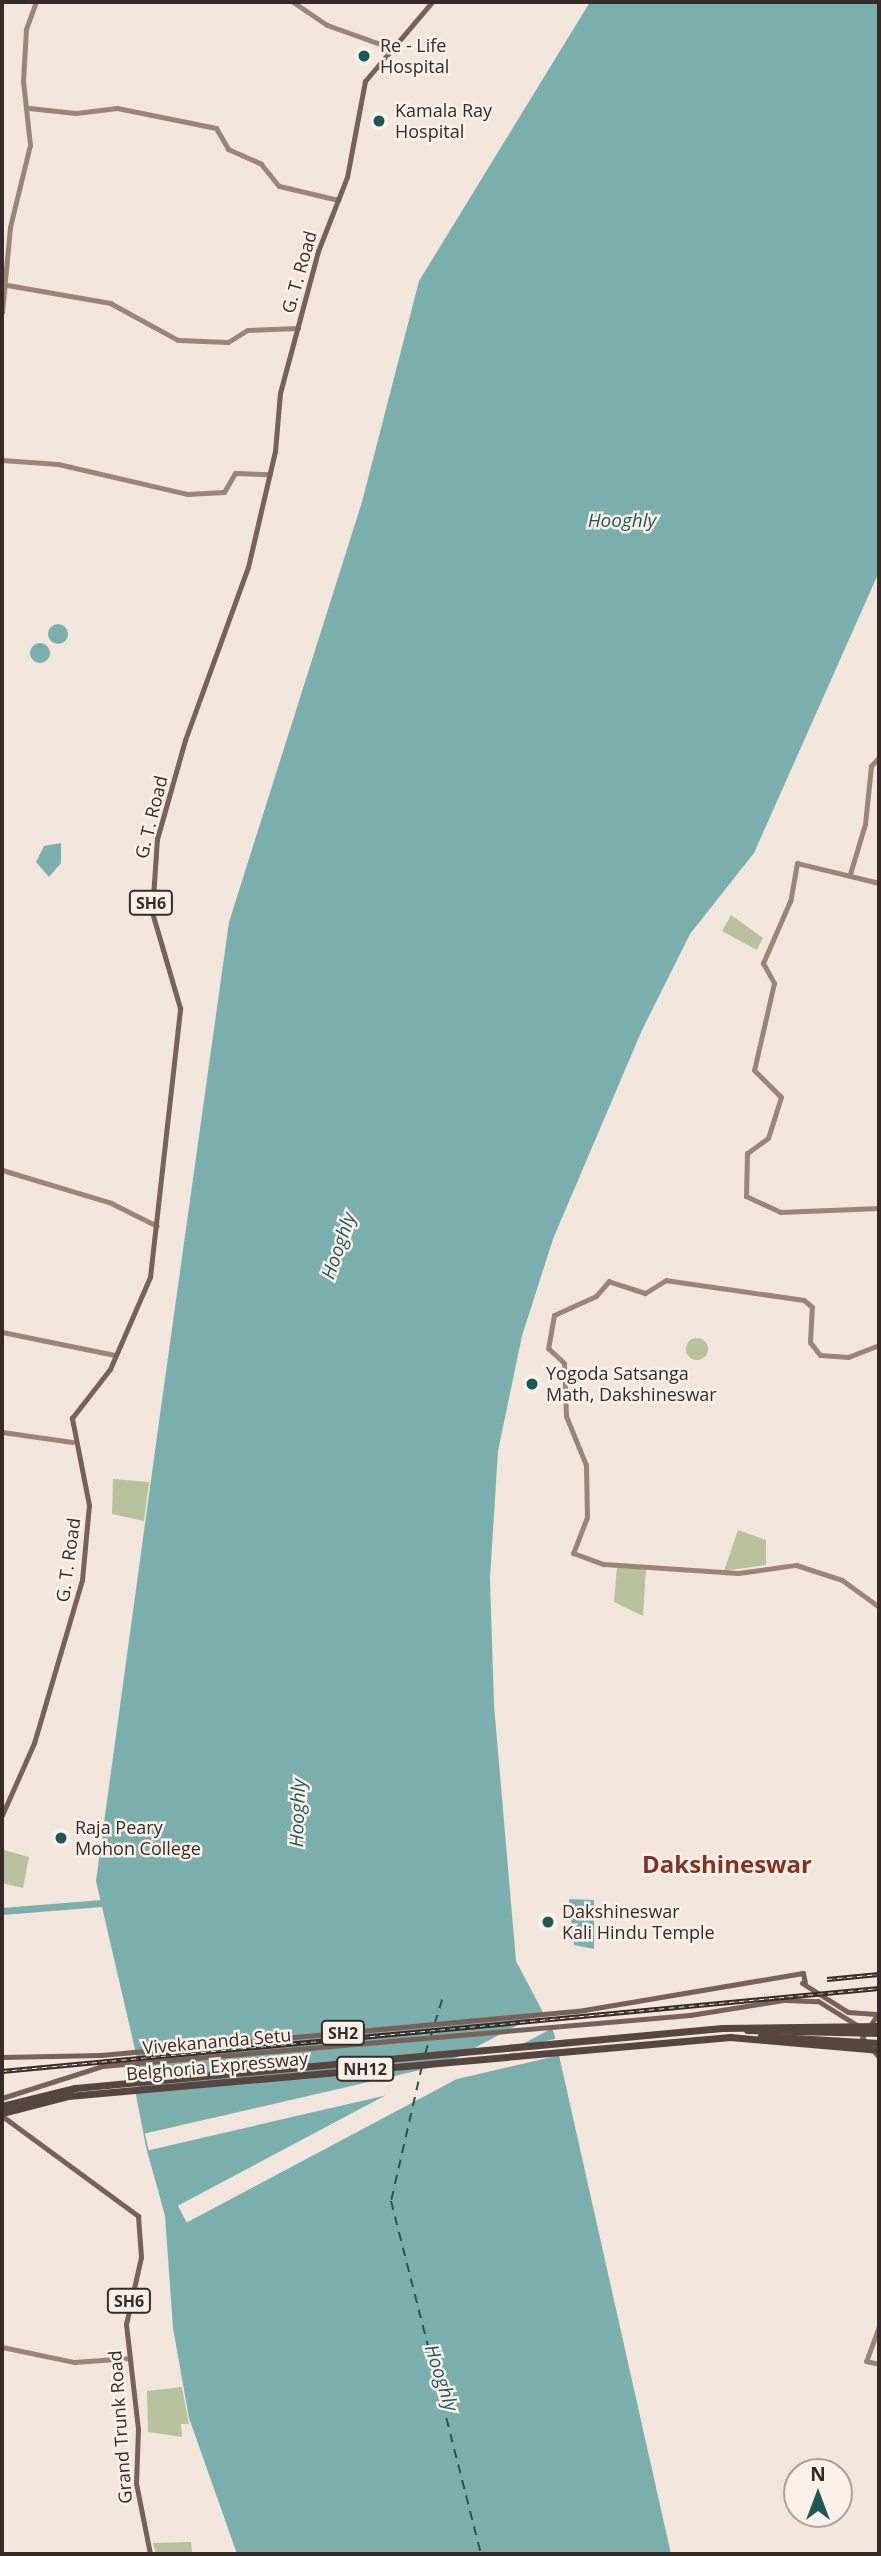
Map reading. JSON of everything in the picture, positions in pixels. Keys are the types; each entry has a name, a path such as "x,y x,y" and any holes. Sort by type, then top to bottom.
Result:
{"highway":[{"name":"NH12","path":"722,2028 879,2026"},
{"path":"722,2028 879,2033"},
{"name":"Belghoria Expressway","path":"2,2106 88,2087 722,2028"},
{"name":"NH12","path":"730,2037 879,2043"},
{"path":"730,2037 879,2050"},
{"name":"Belghoria Expressway","path":"2,2115 68,2096 730,2037"}],"main road":[{"name":"G. T. Road","path":"2,1815 34,1743 82,1580 89,1505 72,1442 75,1410 115,1355 122,1331 147,1293 157,1226 180,1008 152,912 155,849 185,740 244,582 270,474 278,403 338,200 368,74 394,49 432,2"},
{"name":"Vivekananda Setu","path":"3,2056 101,2055 584,2010 807,1975 804,1983 820,1998"},
{"name":"Vivekananda Setu","path":"2,2098 102,2066 820,1998"},
{"name":"SH2","path":"820,1998 848,2012 879,2014"},
{"name":"SH2","path":"820,1998 862,2031 864,2045 879,2057"},
{"name":"SH2","path":"862,2031 879,2014"},
{"name":"Grand Trunk Road","path":"2,2115 138,2216 141,2257 126,2316 136,2483 150,2554"}],"street":[{"path":"2,312 7,285 10,227 30,145 29,108 23,81 35,5 26,2"},
{"path":"293,2 327,24 394,49"},
{"path":"29,108 76,113 117,108 216,128 228,149 261,164 279,186 338,200"},
{"path":"7,285 110,303 177,340 230,342 247,330 298,328"},
{"path":"2,460 58,464 187,494 225,492 235,472 270,474"},
{"path":"850,874 865,824 871,766 879,757"},
{"path":"879,883 798,862 789,904 763,963 775,982 754,1074 781,1097 768,1139 747,1153 746,1196 780,1212 879,1208"},
{"path":"2,1170 111,1203 157,1226"},
{"path":"879,1346 848,1357 820,1355 810,1342 808,1301 669,1280 645,1293 608,1281 596,1296 554,1315 548,1345 564,1363 566,1416 586,1465 587,1517 573,1553 604,1564 738,1573 796,1565 842,1580 879,1607"},
{"path":"2,1332 115,1355"},
{"path":"2,1432 72,1442"},
{"path":"879,2326 866,2361 879,2364"},
{"path":"2,2347 74,2362 130,2358"}],"green space":[{"path":"731,915 763,938 757,950 722,931"},
{"path":"697,1338 705,1341 708,1349 705,1357 697,1360 689,1357 686,1349 689,1341"},
{"path":"113,1479 149,1482 144,1521 112,1514"},
{"path":"738,1530 766,1540 766,1565 724,1571"},
{"path":"617,1567 646,1569 643,1616 614,1602"},
{"path":"4,1850 29,1857 23,1888 2,1883"},
{"path":"182,2387 189,2424 181,2424 182,2437 148,2432 147,2391"},
{"path":"191,2542 192,2554 156,2554 153,2543"}],"water":[{"name":"Hooghly","path":"590,2 879,2 879,572 754,853 690,934 642,1030 553,1239 522,1336 498,1451 490,1578 494,1705 516,1961 554,2033 671,2554 237,2554 189,2418 173,2328 165,2216 146,2147 136,2095 140,2071 96,1881 162,1400 229,922 362,502 419,281"},
{"path":"58,624 65,627 68,634 65,641 58,644 51,641 48,634 51,627"},
{"path":"40,643 47,646 50,653 47,660 40,663 33,660 30,653 33,646"},
{"path":"61,843 61,863 49,877 36,862 44,846"},
{"path":"569,1899 594,1900 594,1949 574,1945"}],"pier":[{"path":"546,2010 555,2027 187,2223 178,2206"},
{"path":"559,2038 563,2055 149,2150 145,2134"}],"waterway":[{"path":"2,1911 102,1903"}],"ferry route":[{"path":"425,2054 443,1997"},
{"path":"422,2066 391,2201 481,2554"}],"railway":[{"path":"827,1979 879,1974"},
{"path":"2,2071 879,1988"}],"place":[{"name":"Re - Life Hospital","path":"364,56"},
{"name":"Kamala Ray Hospital","path":"379,121"},
{"name":"Yogoda Satsanga Math, Dakshineswar","path":"532,1384"},
{"name":"Raja Peary Mohon College","path":"61,1838"},
{"name":"Dakshineswar Kali Hindu Temple","path":"548,1922"}],"district":[{"name":"Dakshineswar","path":"727,1864"}]}
